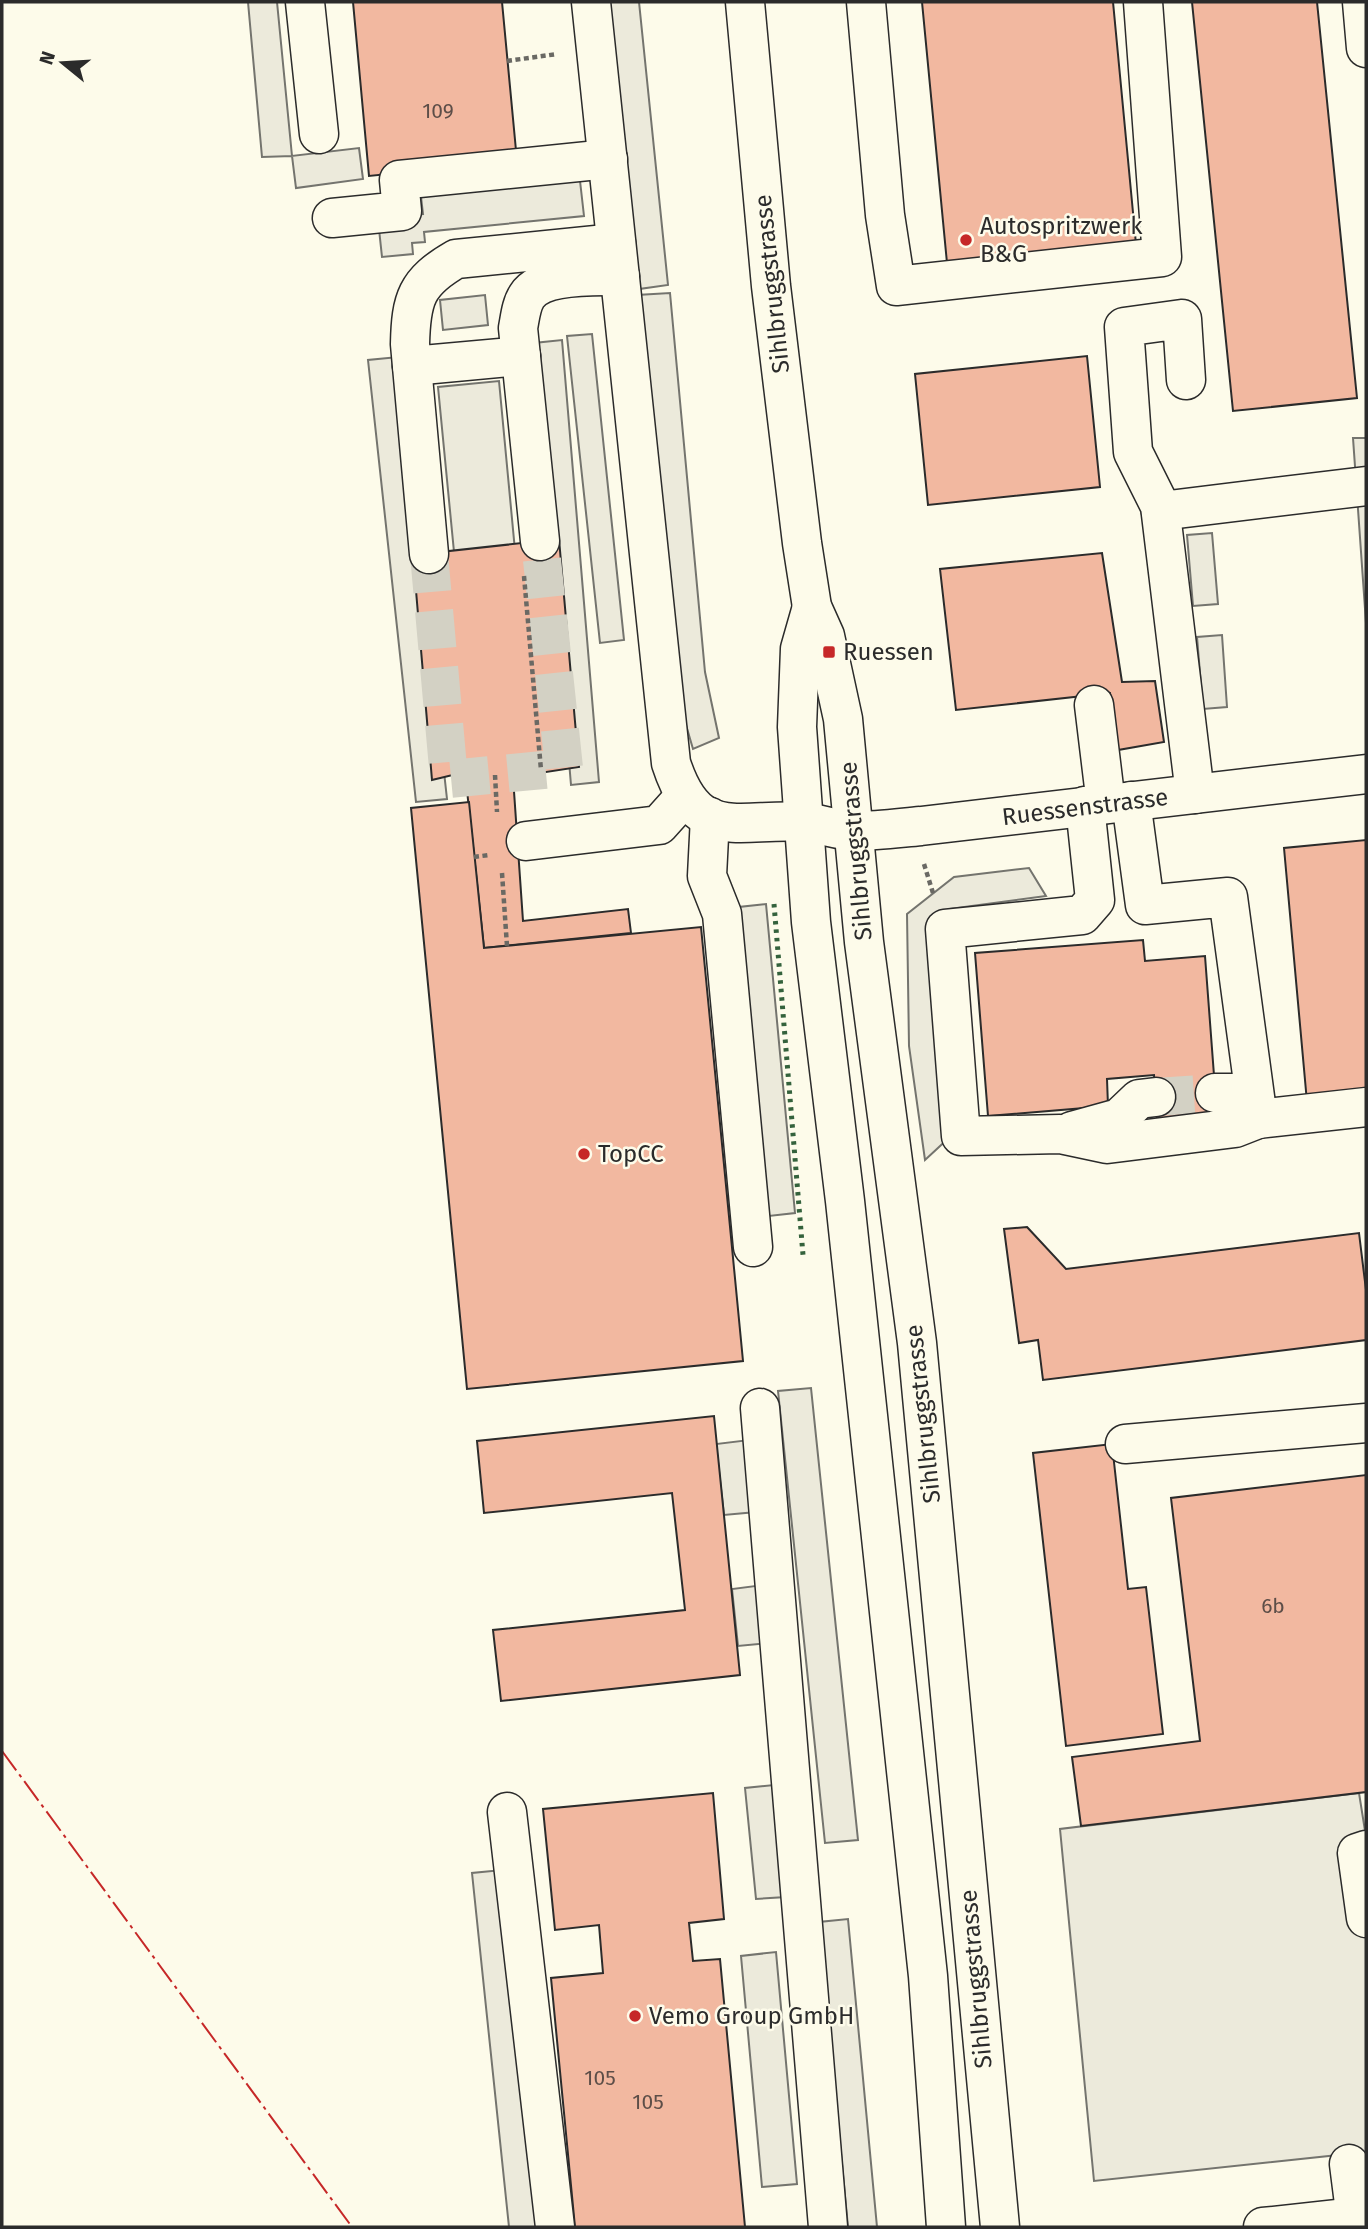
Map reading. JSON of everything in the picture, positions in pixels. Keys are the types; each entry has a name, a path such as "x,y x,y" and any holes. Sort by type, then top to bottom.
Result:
{"main road":[{"path":"305,2 319,134"},
{"path":"591,2 671,763 677,782 697,807 707,876 722,915 753,1247"},
{"name":"Sihlbruggstrasse","path":"745,2 771,286 812,607 825,636 843,719 864,942 917,1343 1000,2227"},
{"path":"866,2 895,286 1163,257 1143,2"},
{"path":"332,218 402,211 399,180 608,159"},
{"path":"429,554 410,320 415,299 423,284 436,270 456,259 618,259"},
{"path":"532,555 518,328 521,312 526,297 537,285 618,259"},
{"path":"1186,380 1182,319 1124,327 1133,453 1161,511 1195,794"},
{"path":"412,366 521,356"},
{"path":"1161,511 1366,486"},
{"name":"Sihlbruggstrasse","path":"812,607 800,649 797,727 811,922 845,1201 928,1976 946,2227"},
{"path":"1094,705 1107,804 1144,905 1228,897 1258,1119"},
{"name":"Ruessenstrasse","path":"697,807 733,825 804,822 854,831 921,826 1366,774"},
{"path":"1107,804 1095,900 1082,915 945,929 961,1136 1060,1134 1107,1144 1235,1128 1258,1119 1366,1107"},
{"path":"526,841 659,825 697,807"},
{"path":"1214,1093 1238,1093 1258,1119"},
{"path":"1060,1134 1119,1118 1139,1099 1156,1097"},
{"path":"760,1408 828,2227"},
{"path":"1125,1444 1366,1423"},
{"path":"507,1812 555,2227"},
{"path":"1366,1850 1357,1853 1366,1918"},
{"path":"1264,2227 1356,2222 1349,2164"}],"path":[{"path":"507,61 596,48"},
{"path":"532,555 541,770"}],"shaded area":[{"path":"248,2 277,2 292,156 262,157"},
{"path":"608,2 639,2 668,285 639,289"},
{"path":"359,148 363,179 296,188 292,156"},
{"path":"579,172 584,216 424,232 425,242 412,243 413,254 382,257 379,229 411,215 423,214 420,188"},
{"path":"670,293 705,672 719,738 693,749 677,694 637,295"},
{"path":"485,295 488,325 443,330 440,300"},
{"path":"592,334 624,640 600,643 567,336"},
{"path":"562,340 599,782 571,785 534,343"},
{"path":"398,357 447,799 416,802 368,360"},
{"path":"499,381 534,752 474,758 438,387"},
{"path":"1353,438 1366,438 1366,623"},
{"path":"1212,533 1218,604 1193,606 1187,535"},
{"path":"1222,635 1227,707 1203,709 1197,637"},
{"path":"1029,868 1046,896 950,909 934,935 953,1134 925,1160 909,1046 907,914 954,877"},
{"path":"766,904 795,1213 769,1216 739,907"},
{"path":"811,1388 858,1840 825,1843 778,1391"},
{"path":"749,1440 756,1512 724,1515 716,1444"},
{"path":"763,1585 769,1643 738,1646 732,1589"},
{"path":"774,1785 786,1897 756,1899 745,1788"},
{"path":"1359,1793 1366,1837 1366,2152 1094,2181 1060,1829"},
{"path":"502,1870 539,2227 509,2227 472,1873"},
{"path":"848,1919 877,2227 848,2227 819,1922"},
{"path":"776,1952 797,2184 762,2187 741,1956"}],"building":[{"path":"353,2 502,2 517,161 369,176"},
{"path":"922,2 1113,2 1136,244 947,263"},
{"path":"1192,2 1317,2 1357,398 1233,411"},
{"path":"1087,356 1100,487 928,505 915,374"},
{"path":"559,539 579,767 513,777 523,921 628,909 631,933 484,948 465,772 432,780 413,555"},
{"path":"1102,553 1122,682 1155,681 1164,742 1118,750 1110,693 956,710 940,569"},
{"name":"TopCC","path":"469,802 484,948 701,927 743,1361 467,1389 411,808"},
{"path":"1366,840 1366,1096 1307,1102 1284,848"},
{"path":"1143,940 1145,961 1205,956 1217,1115 1157,1120 1154,1075 1107,1079 1108,1106 988,1116 975,953"},
{"path":"1027,1227 1066,1269 1359,1233 1366,1290 1366,1340 1043,1380 1038,1340 1019,1343 1004,1229"},
{"path":"714,1416 740,1675 501,1701 493,1630 685,1610 672,1493 484,1513 477,1441"},
{"path":"1112,1444 1128,1589 1146,1587 1163,1734 1066,1746 1033,1453"},
{"path":"1366,1475 1366,1792 1081,1826 1072,1757 1200,1741 1171,1498"},
{"path":"713,1793 724,1919 689,1923 693,1961 720,1959 745,2227 575,2227 551,1978 603,1973 599,1925 555,1930 543,1809"}],"tunnel":[{"path":"429,554 449,779 564,768 540,541"},
{"path":"1156,1097 1215,1093"}],"hedge":[{"path":"774,904 803,1255"}],"power":[{"path":"2,1751 352,2227"}],"place":[{"name":"Autospritzwerk B&G","path":"966,240"},
{"name":"Ruessen","path":"829,652"},
{"name":"TopCC","path":"584,1154"},
{"name":"Vemo Group GmbH","path":"635,2016"}]}
